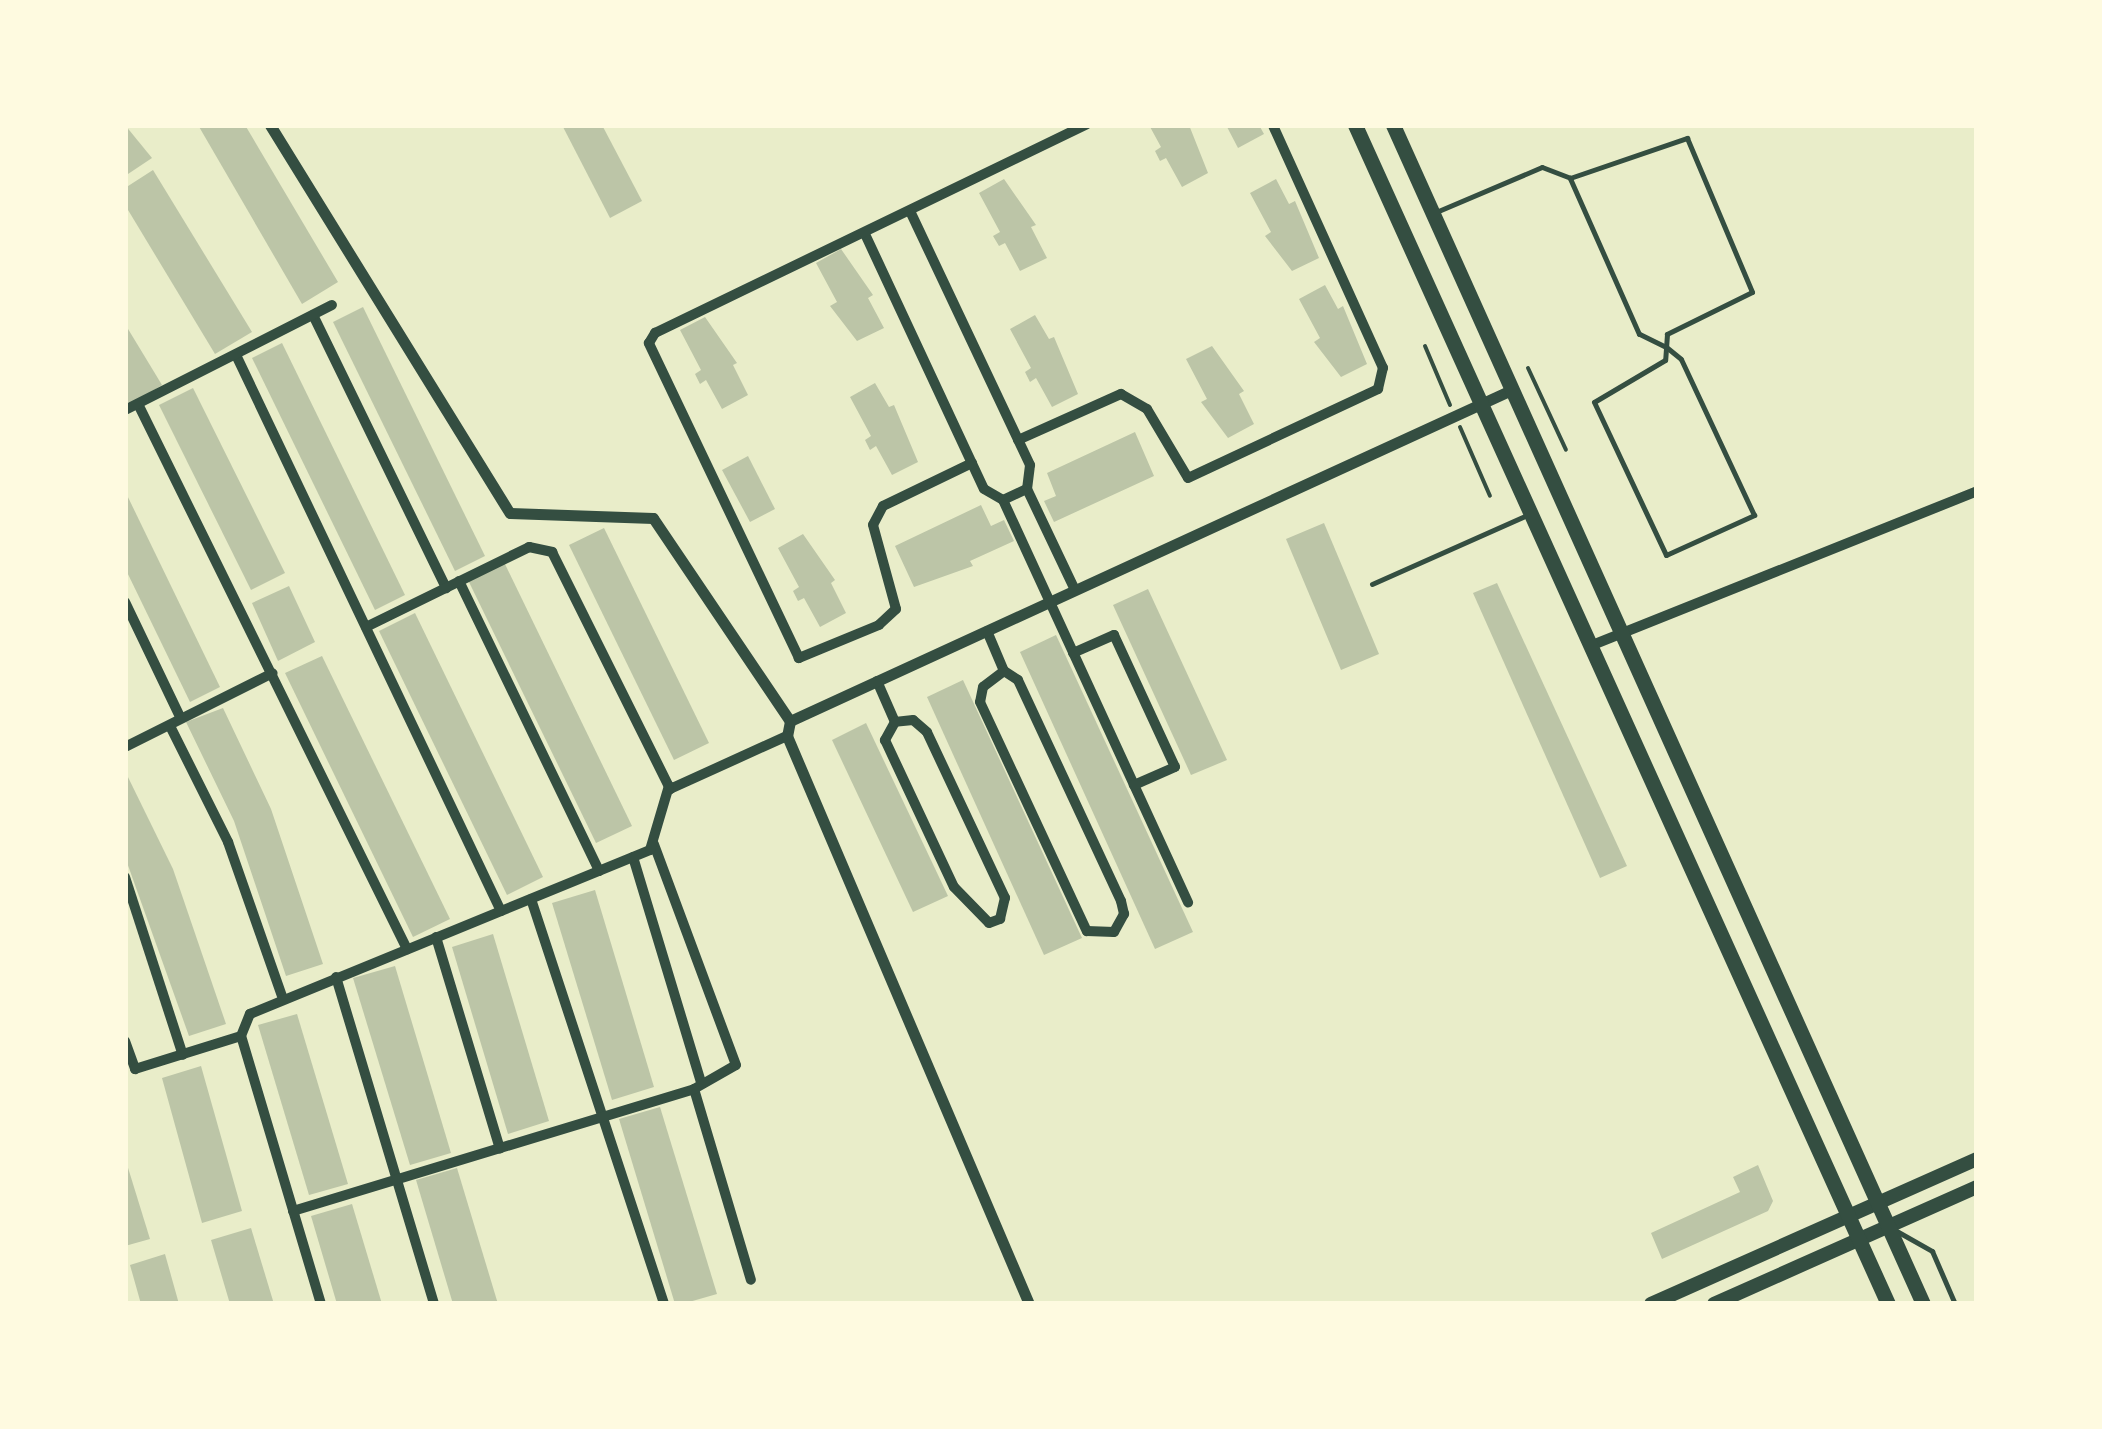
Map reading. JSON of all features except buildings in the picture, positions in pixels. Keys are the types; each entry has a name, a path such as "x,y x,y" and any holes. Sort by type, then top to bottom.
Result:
{"main road":[{"path":"1355,125 1888,1304"},
{"path":"1392,125 1923,1304"},
{"path":"1651,1304 1977,1159"},
{"path":"1714,1304 1977,1187"}],"street":[{"path":"270,125 510,513 653,518 790,721 787,736 1029,1304"},
{"path":"972,463 883,506 873,525 896,609 879,626 799,658 650,342 655,332 1086,125"},
{"path":"1018,440 1121,394 1148,409 1188,478 1378,389 1382,368 1272,125"},
{"path":"910,211 1030,465 1027,489 1075,590"},
{"path":"865,234 984,489 1002,500 1188,902"},
{"path":"125,410 332,305"},
{"path":"313,315 446,588"},
{"path":"236,355 501,910"},
{"path":"790,721 1511,390"},
{"path":"138,404 407,949"},
{"path":"1002,500 1027,489"},
{"path":"1590,646 1977,490"},
{"path":"294,1211 603,1118 697,1086 736,1064 654,844 669,786 552,552 529,547 366,627"},
{"path":"459,581 600,871"},
{"path":"125,602 180,717"},
{"path":"987,631 1004,671 1018,680 1121,901 1124,914 1114,932 1087,931 980,702 983,687 1004,671"},
{"path":"1073,654 1114,635 1174,767 1134,785"},
{"path":"125,747 273,673"},
{"path":"877,681 895,722"},
{"path":"913,720 927,732 1005,898 1000,918 989,924 954,887 886,740 895,722 913,720"},
{"path":"170,726 228,842 283,999"},
{"path":"669,786 787,736"},
{"path":"321,1304 241,1036 250,1014 600,871 654,844"},
{"path":"633,857 751,1280"},
{"path":"125,877 182,1055"},
{"path":"531,898 664,1304"},
{"path":"436,937 500,1149"},
{"path":"336,977 434,1304"},
{"path":"125,1041 135,1069 241,1036"}],"lane":[{"path":"1433,214 1542,167 1570,178 1687,138 1752,292 1667,334 1666,347 1666,360 1594,402 1666,556 1754,515 1681,360 1666,347 1640,334 1570,178"},
{"path":"1372,584 1530,514"},
{"path":"1889,1227 1932,1251 1955,1304"}],"path":[{"path":"1528,368 1566,450"}]}
